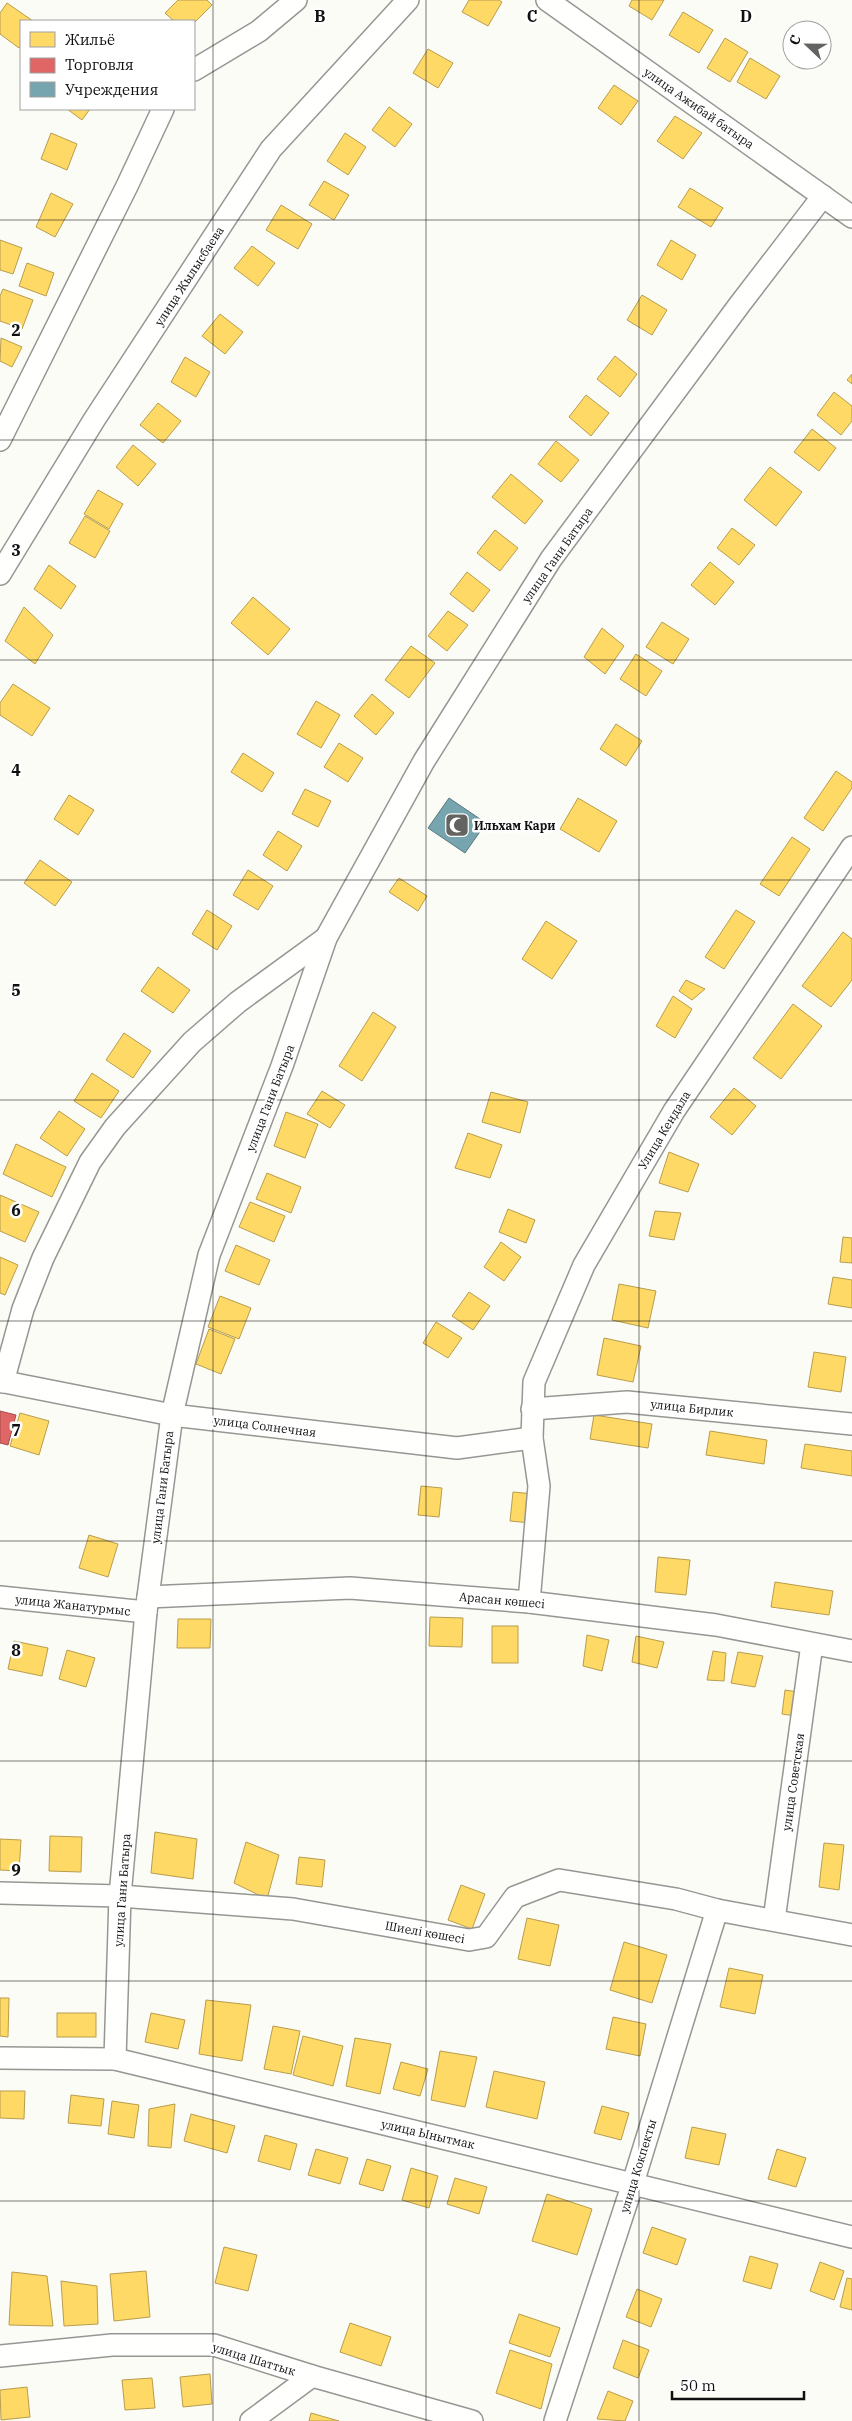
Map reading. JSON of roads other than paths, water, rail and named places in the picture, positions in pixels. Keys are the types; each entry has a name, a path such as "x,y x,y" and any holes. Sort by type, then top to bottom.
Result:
{"street":[{"path":"195,69 259,31 296,0"},
{"name":"улица Жылысбаева","path":"0,574 94,420 272,149 408,0"},
{"name":"улица Ажибай батыра","path":"547,0 852,217"},
{"path":"0,440 127,186 163,110"},
{"name":"улица Гани Батыра","path":"116,2059 120,1896 147,1605 172,1416 209,1255 282,1066 326,938 424,761 551,559 740,304 823,196"},
{"name":"Улица Кендала","path":"529,1602 539,1486 532,1438 534,1382 584,1265 674,1111 852,847"},
{"name":"улица Гани Батыра","path":"2,1381 23,1309 43,1258 90,1162 115,1127 192,1042 238,1002 326,938"},
{"name":"улица Солнечная","path":"2,1381 172,1416 457,1448 532,1438"},
{"name":"улица Бирлик","path":"532,1409 627,1402 852,1424"},
{"name":"Арасан көшесі","path":"147,1605 350,1588 529,1602 716,1625 852,1651"},
{"name":"улица Жанатурмыс","path":"0,1597 147,1605"},
{"name":"улица Советская","path":"774,1920 812,1644"},
{"name":"Шиелі көшесі","path":"0,1893 120,1896 293,1908 469,1940 486,1937 515,1897 559,1880 676,1899 717,1910 852,1935"},
{"name":"улица Кокпекты","path":"555,2421 633,2183 717,1910"},
{"name":"улица Ынытмак","path":"0,2058 116,2059 852,2237"},
{"name":"улица Шаттык","path":"0,2356 112,2345 214,2345 312,2376 472,2421"},
{"path":"251,2421 312,2376"}],"place":[{"name":"Ильхам Кари","path":"457,825"}]}
